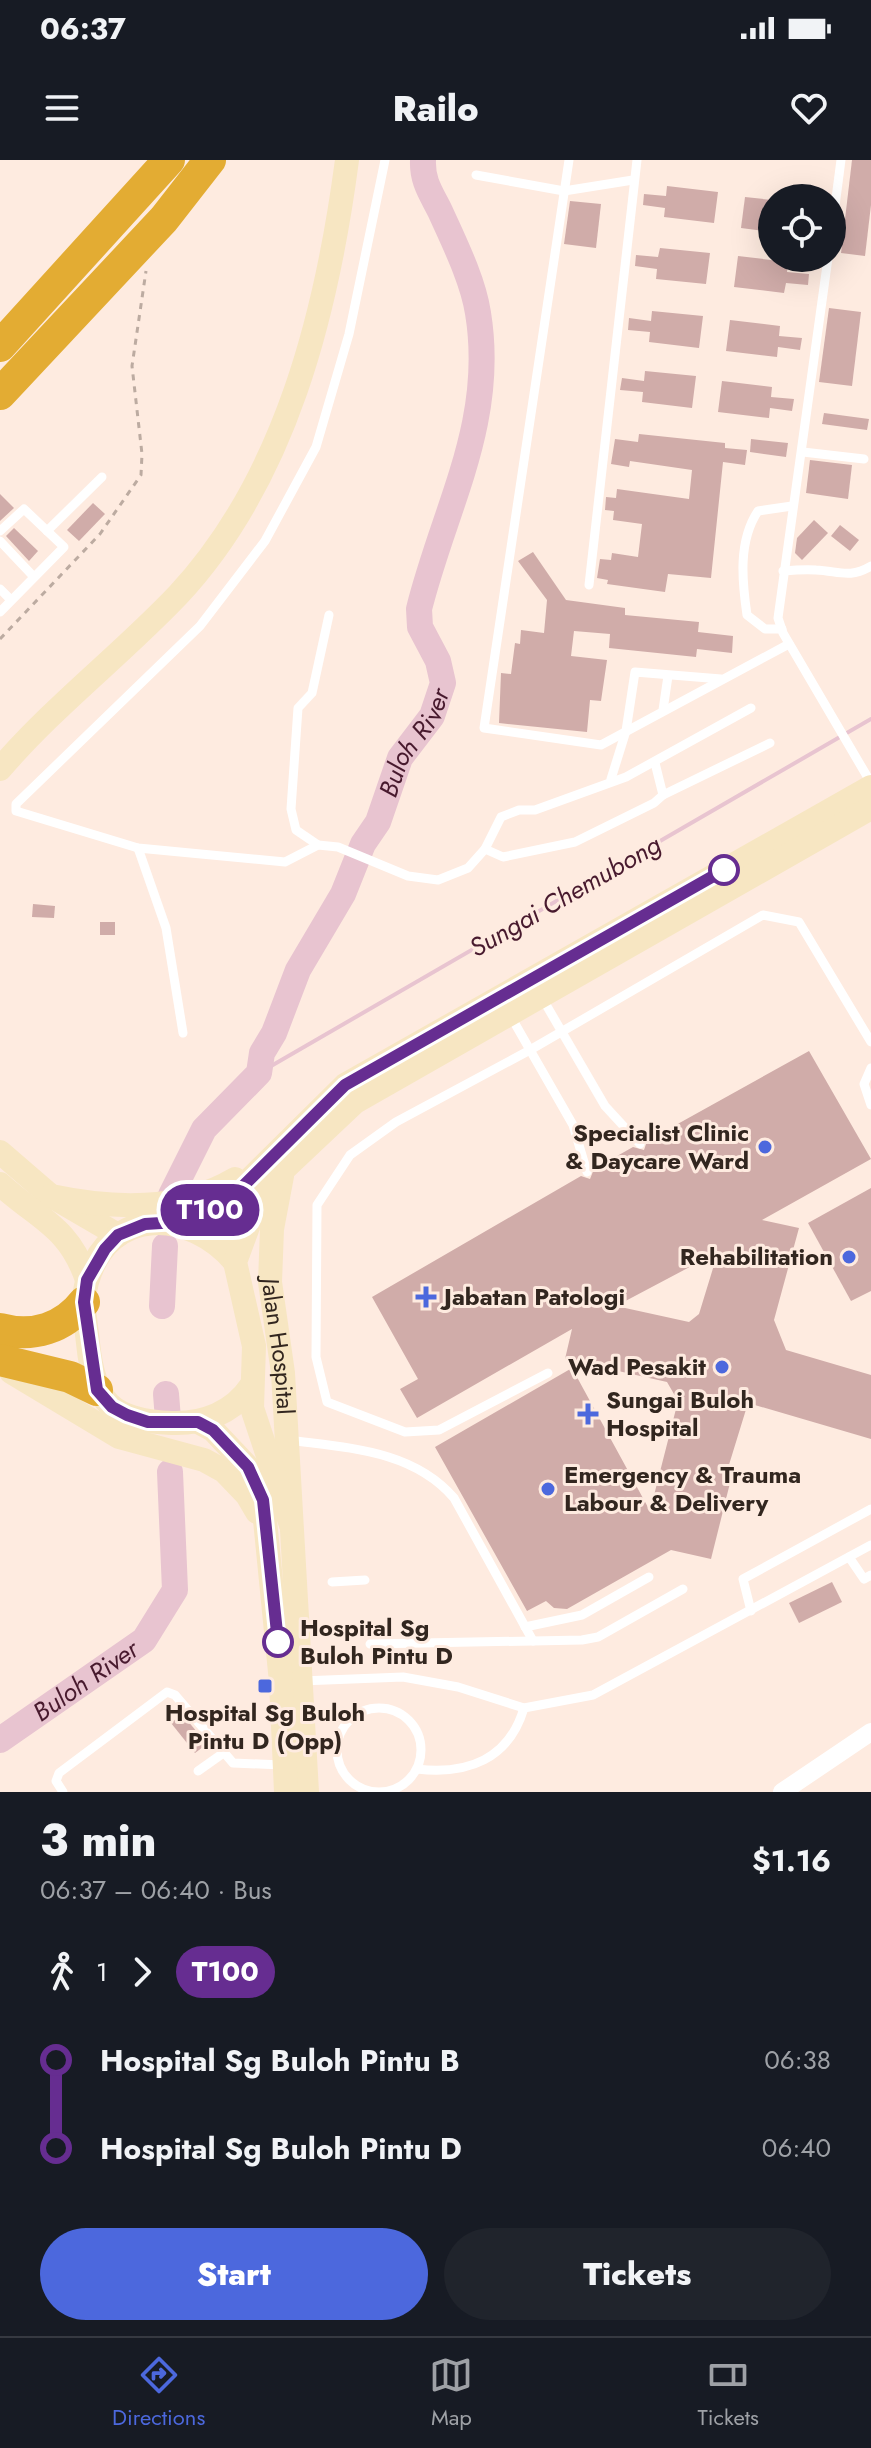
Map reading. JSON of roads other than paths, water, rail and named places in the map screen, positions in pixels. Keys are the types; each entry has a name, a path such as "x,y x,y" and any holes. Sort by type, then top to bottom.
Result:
{"highway":[{"path":"0,346 169,160"},
{"path":"0,394 164,219 210,160"},
{"path":"0,1329 13,1333 53,1328 71,1319 86,1291"},
{"path":"0,1360 70,1377 97,1390"}],"main road":[{"path":"0,769 180,592 226,531 259,475 287,415 324,293 335,251 347,160"},
{"name":"Jalan Hospital","path":"535,988 868,778"},
{"name":"Jalan Hospital","path":"177,1222 229,1200 278,1163 345,1085 505,1005 871,808"},
{"path":"0,1152 51,1196 118,1235"},
{"path":"51,1196 102,1207 187,1199 278,1163"},
{"name":"Jalan Hospital","path":"278,1163 256,1205 235,1262 243,1285 254,1346 251,1386 278,1527 291,1682 307,1792"},
{"name":"Jalan Hospital","path":"278,1163 270,1282 286,1440 278,1527"},
{"path":"0,1184 69,1240 86,1291 97,1390 112,1407 148,1422 198,1422 227,1411 251,1386"},
{"path":"86,1291 118,1235 145,1224 177,1222 204,1234 235,1262"},
{"path":"243,1285 255,1298 278,1343"},
{"path":"0,1367 38,1385 119,1437 143,1446 184,1452 224,1471 278,1527"},
{"name":"Jalan Hospital","path":"198,1422 213,1430 248,1467 278,1527"},
{"name":"Jalan Hospital","path":"286,1792 291,1682"}],"street":[{"path":"782,1792 871,1732"}],"lane":[{"path":"318,845 285,862 138,848 16,811 16,804 200,626 265,541 316,447 349,334 385,160"},
{"path":"569,160 484,728 601,745 789,644"},
{"path":"589,585 637,160"},
{"path":"838,184 841,160"},
{"path":"476,175 564,191 633,180"},
{"path":"826,272 778,618 789,644 868,778"},
{"path":"803,452 864,459"},
{"path":"47,531 102,477"},
{"path":"782,629 765,629 747,615 742,581 744,552 752,521 758,511 792,506"},
{"path":"0,531 24,509 64,547 0,612"},
{"path":"0,541 34,577"},
{"path":"783,571 819,570 837,576 856,575 871,566"},
{"path":"0,589 11,600"},
{"path":"329,615 312,693 298,708 291,809 296,830 318,845 364,855 408,876 438,880 468,868 485,849 501,817 519,810 535,810 611,779 626,777 751,708"},
{"path":"611,779 626,731 635,672 721,679"},
{"path":"663,710 668,676"},
{"path":"485,849 503,857 575,842 770,743"},
{"path":"655,763 663,795"},
{"path":"138,848 166,928 183,1033"},
{"path":"548,1373 439,1430 405,1432 327,1402 316,1357 317,1205 350,1155 396,1122 562,1032 763,915 799,922 871,1042"},
{"path":"535,988 605,1106 640,1144"},
{"path":"505,1005 573,1125 587,1172"},
{"path":"871,1068 864,1084 871,1105"},
{"path":"286,1440 356,1449 399,1460 439,1481 454,1498 533,1641"},
{"path":"751,1611 743,1579 871,1509"},
{"path":"291,1682 403,1677 458,1687 524,1708 605,1691 871,1545"},
{"path":"849,1557 864,1579 871,1575"},
{"path":"525,1627 582,1615 649,1577"},
{"path":"332,1582 365,1580"},
{"path":"370,1644 598,1637 683,1589"},
{"path":"63,1792 56,1781 59,1773 167,1692 175,1695 222,1754 241,1766 285,1765"},
{"path":"383,1708 396,1711 416,1729 421,1742 417,1769 397,1788 383,1791 356,1785 339,1763 340,1735 357,1714 383,1708"},
{"path":"417,1769 443,1772 506,1747 517,1729 524,1708"},
{"path":"198,1771 222,1754"}],"waterway":[{"name":"Buloh River","path":"171,1195 204,1129 259,1073 262,1053 274,1033 298,970 343,894 363,844 378,822 400,758 432,716 443,683 438,661 420,627 419,609 474,428 482,353 472,288 428,187 423,160"},
{"name":"Sungai Chemubong","path":"259,1073 871,719"},
{"name":"Buloh River","path":"162,1306 165,1246"},
{"name":"Buloh River","path":"166,1394 168,1419"},
{"name":"Buloh River","path":"0,1740 144,1640 175,1590 170,1472"}],"place":[{"name":"Specialist Clinic & Daycare Ward","path":"765,1147"},
{"name":"Rehabilitation","path":"849,1257"},
{"name":"Jabatan Patologi","path":"426,1297"},
{"name":"Wad Pesakit","path":"722,1367"},
{"name":"Sungai Buloh Hospital","path":"588,1414"},
{"name":"Emergency & Trauma Labour & Delivery","path":"548,1489"},
{"name":"Hospital Sg Buloh Pintu D","path":"278,1642"},
{"name":"Hospital Sg Buloh Pintu D (Opp)","path":"265,1686"}]}
